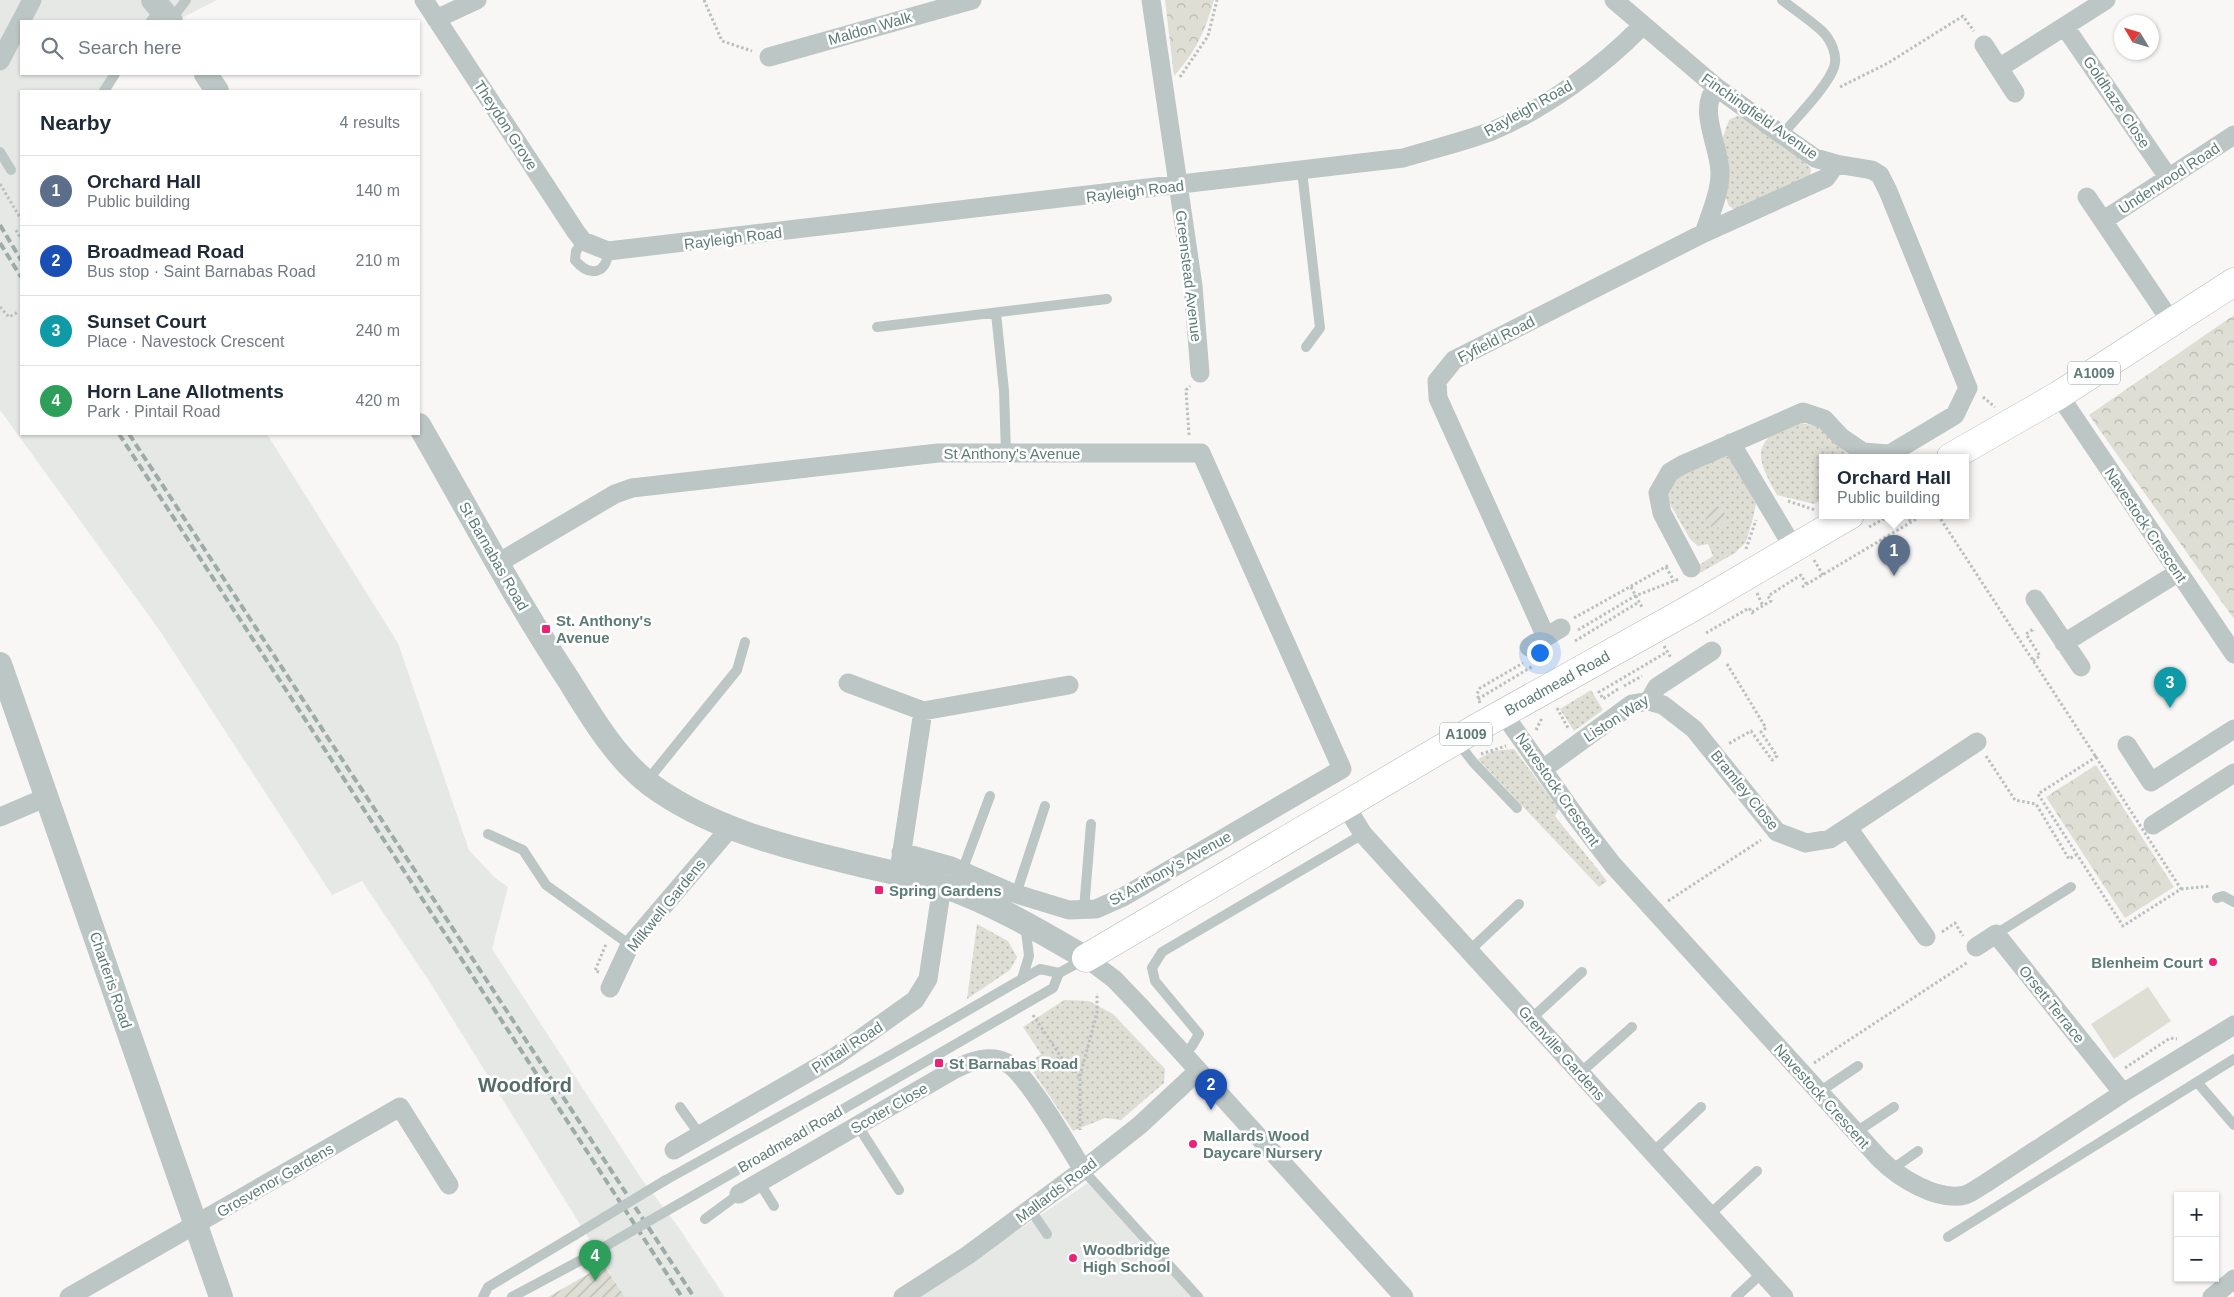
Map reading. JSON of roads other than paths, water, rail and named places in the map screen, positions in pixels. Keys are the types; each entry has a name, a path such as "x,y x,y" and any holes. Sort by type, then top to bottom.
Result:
{"main road":[{"name":"A1009","path":"1956,454 2059,396 2234,282"},
{"name":"Broadmead Road","path":"1086,958 1456,740 1489,703 1688,610 1804,553 1845,519"}],"street":[{"path":"22,20 32,0"},
{"name":"Theydon Grove","path":"424,0 595,246"},
{"path":"436,19 478,0"},
{"name":"Maldon Walk","path":"769,57 972,0"},
{"name":"Greenstead Avenue","path":"1151,0 1192,286 1200,373"},
{"name":"Finchingfield Avenue","path":"1614,0 1642,26 1716,87 1815,158 1836,164 1853,165 1872,170 1880,175 1968,388 1956,415 1890,454 1863,452 1841,437 1824,419 1802,412 1731,443"},
{"path":"1999,68 2106,0"},
{"path":"0,61 20,23"},
{"name":"Rayleigh Road","path":"595,246 1177,187 1404,158 1492,130 1558,95 1605,61 1642,26"},
{"name":"Goldhaze Close","path":"2065,26 2168,177"},
{"path":"1984,44 2015,93"},
{"path":"207,75 216,90"},
{"path":"1704,233 1714,204 1720,174 1708,110 1711,93 1716,87"},
{"name":"Underwood Road","path":"2104,220 2234,135"},
{"name":"Fyfield Road","path":"1529,647 1559,628 1438,398 1437,381 1454,360 1704,233 1826,178 1836,164"},
{"name":"Underwood Road","path":"2087,197 2172,323"},
{"name":"Navestock Crescent","path":"2059,396 2234,654"},
{"name":"St Barnabas Road","path":"420,427 534,626 592,716 629,765 647,781 690,808 730,828 782,846 900,862 942,886 1024,923 1086,958"},
{"path":"1691,568 1662,513 1658,493 1670,472 1731,443 1771,509 1804,553"},
{"name":"St Anthony's Avenue","path":"498,563 615,494 632,488 938,453 1201,453 1342,769 1123,897 1096,908 1069,910 1016,894 962,871 900,862"},
{"path":"2064,643 2179,572"},
{"path":"2035,599 2081,667"},
{"name":"Liston Way","path":"1543,769 1632,704 1649,700 1657,687 1706,643"},
{"name":"Charteris Road","path":"0,664 221,1297"},
{"path":"848,683 923,712 1069,685"},
{"name":"Bramley Close","path":"1649,700 1664,705 1694,729 1776,831 1806,843 1830,839 1978,742"},
{"name":"Navestock Crescent","path":"1489,703 1543,769 1613,865 1655,909 1713,977 1891,1170 1932,1193 1964,1195 1986,1183 2123,1093 2234,1025"},
{"path":"900,862 923,712"},
{"path":"2127,745 2151,782 2234,729"},
{"path":"1342,769 1352,801"},
{"path":"2153,824 2234,773"},
{"path":"0,817 47,797"},
{"name":"Grenville Gardens","path":"1352,801 1363,834 1784,1297"},
{"name":"Milkwell Gardens","path":"610,988 630,945 730,828"},
{"path":"1848,828 1926,937"},
{"name":"Pintail Road","path":"674,1150 842,1052 915,1000 928,979 942,886"},
{"path":"1976,947 1998,937"},
{"name":"Orsett Terrace","path":"1998,937 2123,1093"},
{"path":"1086,958 1114,978 1404,1297"},
{"name":"Scoter Close","path":"739,1194 970,1062 985,1058 1007,1063 1020,1075 1079,1164"},
{"name":"Mallards Road","path":"912,1295 1030,1209 1079,1164 1140,1125 1198,1071"},
{"name":"Grosvenor Gardens","path":"69,1297 400,1107 449,1185"},
{"path":"2212,1297 2234,1279"}],"lane":[{"path":"161,14 186,0"},
{"path":"1782,0 1823,32 1833,48 1834,67 1817,92 1782,135"},
{"path":"105,90 114,75"},
{"path":"0,152 11,170"},
{"path":"1302,171 1320,328 1306,347"},
{"path":"877,327 1107,298"},
{"path":"996,313 1004,391 1006,453"},
{"path":"647,781 737,670 745,642"},
{"path":"1456,740 1517,808"},
{"path":"962,871 990,796"},
{"path":"1016,894 1045,806"},
{"path":"1084,909 1091,824"},
{"path":"488,834 522,850 546,885 630,945"},
{"path":"1183,1054 1192,1046 1198,1034 1154,981 1152,968 1162,952 1363,834"},
{"path":"1998,937 2071,887"},
{"path":"2217,898 2223,896 2234,902"},
{"path":"1469,951 1519,904"},
{"path":"1022,979 1029,956 1024,923"},
{"name":"Broadmead Road","path":"512,1297 586,1258 1053,988 1059,973 1086,958"},
{"name":"Broadmead Road","path":"483,1297 488,1287 664,1181 1022,979 1040,969 1059,973"},
{"path":"1531,1019 1582,972"},
{"path":"1580,1074 1632,1026"},
{"path":"1948,1236 2234,1059"},
{"path":"1819,1092 1858,1066"},
{"path":"2197,1082 2234,1125"},
{"path":"680,1107 700,1135"},
{"path":"1652,1153 1701,1107"},
{"path":"1856,1132 1894,1107"},
{"path":"858,1126 899,1190"},
{"path":"1891,1170 1918,1151"},
{"path":"1079,1164 1198,1297"},
{"path":"1709,1215 1757,1171"},
{"path":"760,1182 774,1206"},
{"path":"705,1218 739,1194"},
{"path":"1030,1209 1047,1234"},
{"path":"1736,1297 1762,1273"}],"railway":[{"path":"0,225 20,258"},
{"path":"0,243 20,275"},
{"path":"120,435 682,1297"},
{"path":"130,435 694,1297"}],"place":[{"name":"Orchard Hall","path":"1894,576"},
{"name":"St. Anthony's Avenue","path":"546,629"},
{"name":"Sunset Court","path":"2170,708"},
{"name":"Spring Gardens","path":"879,890"},
{"name":"Blenheim Court","path":"2213,962"},
{"name":"St Barnabas Road","path":"939,1063"},
{"name":"Broadmead Road","path":"1211,1110"},
{"name":"Mallards Wood Daycare Nursery","path":"1193,1144"},
{"name":"Woodbridge High School","path":"1073,1258"},
{"name":"Horn Lane Allotments","path":"595,1281"}],"district":[{"name":"Woodford","path":"525,1085"}]}
